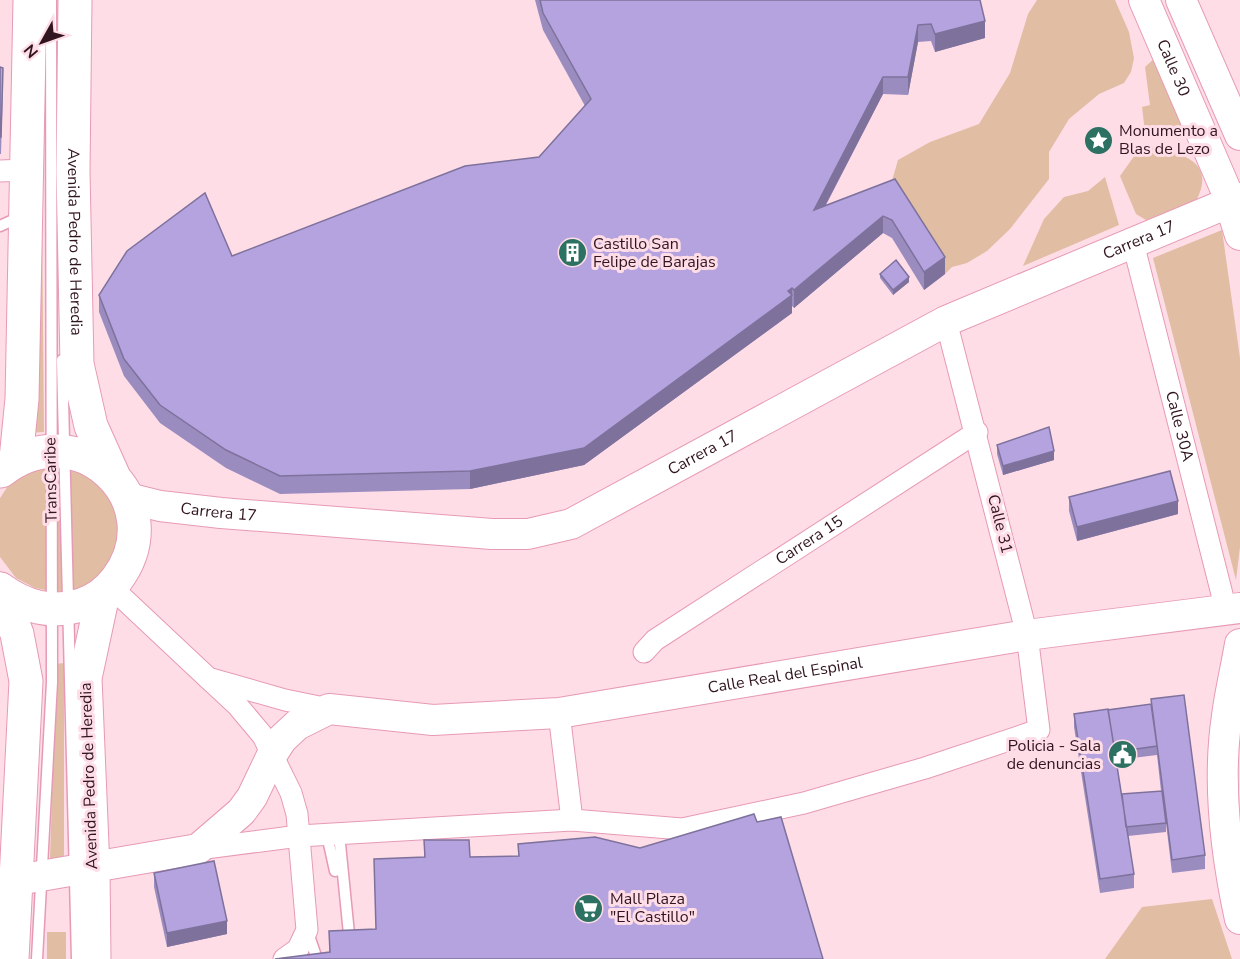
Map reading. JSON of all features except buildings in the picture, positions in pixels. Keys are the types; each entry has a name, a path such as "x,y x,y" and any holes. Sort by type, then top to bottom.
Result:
{"highway":[{"path":"30,0 13,170 12,220 22,399 8,466 58,450 91,459 121,487"},
{"name":"Avenida Pedro de Heredia","path":"75,0 73,171 77,364 91,426 121,487 134,522 133,546 125,568 107,591 85,678 85,870 94,959"},
{"path":"0,589 24,603 60,610 86,604 107,591"},
{"path":"0,589 17,634 26,681 27,709 12,959"}],"main road":[{"name":"Calle 30","path":"1144,0 1235,200 1240,235"},
{"name":"Calle 30","path":"1181,0 1240,135"},
{"name":"Carrera 17","path":"121,487 160,506 221,513 492,534 528,534 571,524 946,321 1235,200"},
{"name":"Calle Real del Espinal","path":"329,709 433,720 558,713 1027,635 1233,609"},
{"path":"1240,644 1226,718 1227,830 1240,919"},
{"path":"18,880 198,849 241,812 264,777 273,753 297,725 329,709"}],"street":[{"name":"Calle 30A","path":"1133,243 1233,609"},
{"name":"Calle 31","path":"572,820 682,829 804,803 925,768 1040,730 1027,635 977,432 946,321"},
{"name":"Carrera 15","path":"644,652 655,640 977,432"},
{"name":"Calle Real del Espinal","path":"107,591 208,678 244,712 263,735 291,793 299,836 307,930"},
{"name":"Calle Real del Espinal","path":"208,678 231,686 329,709"},
{"path":"198,849 299,836 572,820 558,713"},
{"path":"284,959 298,949 307,930"}],"lane":[{"name":"TransCaribe","path":"51,0 60,610 85,870 77,959"},
{"name":"TransCaribe","path":"58,450 64,0"},
{"name":"TransCaribe","path":"37,959 18,880 51,711 60,610"},
{"path":"333,834 335,871"},
{"path":"333,834 350,944"},
{"path":"307,930 316,959"}],"shaded area":[{"path":"1037,0 1115,0 1129,32 1134,58 1131,72 1124,83 1099,94 1069,119 1049,152 1049,179 1010,229 987,251 967,263 952,267 945,274 895,197 891,184 898,160 930,142 979,124 1010,73 1028,14"},
{"path":"1156,57 1180,114 1182,129 1173,136 1145,132 1142,107 1150,105 1145,67"},
{"path":"1142,145 1179,154 1190,159 1197,166 1202,175 1202,186 1196,201 1146,220 1136,214 1120,176"},
{"path":"1105,177 1119,225 1023,266 1044,219 1064,197 1088,191"},
{"path":"42,212 44,432 27,433"},
{"path":"1222,230 1240,358 1240,547 1236,580 1153,258"},
{"path":"47,464 88,472 116,503 119,545 110,564 96,579 77,589 56,592 35,588 16,578 0,557 0,498 10,483"},
{"path":"64,663 64,857 50,859 56,664"},
{"path":"1212,899 1232,959 1105,959 1142,907"},
{"path":"47,932 66,932 66,959 47,959"}],"place":[{"name":"Monumento a Blas de Lezo","path":"1098,140"},
{"name":"Castillo San Felipe de Barajas","path":"572,253"},
{"name":"Policia - Sala de denuncias","path":"1122,755"},
{"name":"Mall Plaza \"El Castillo\"","path":"589,908"}]}
